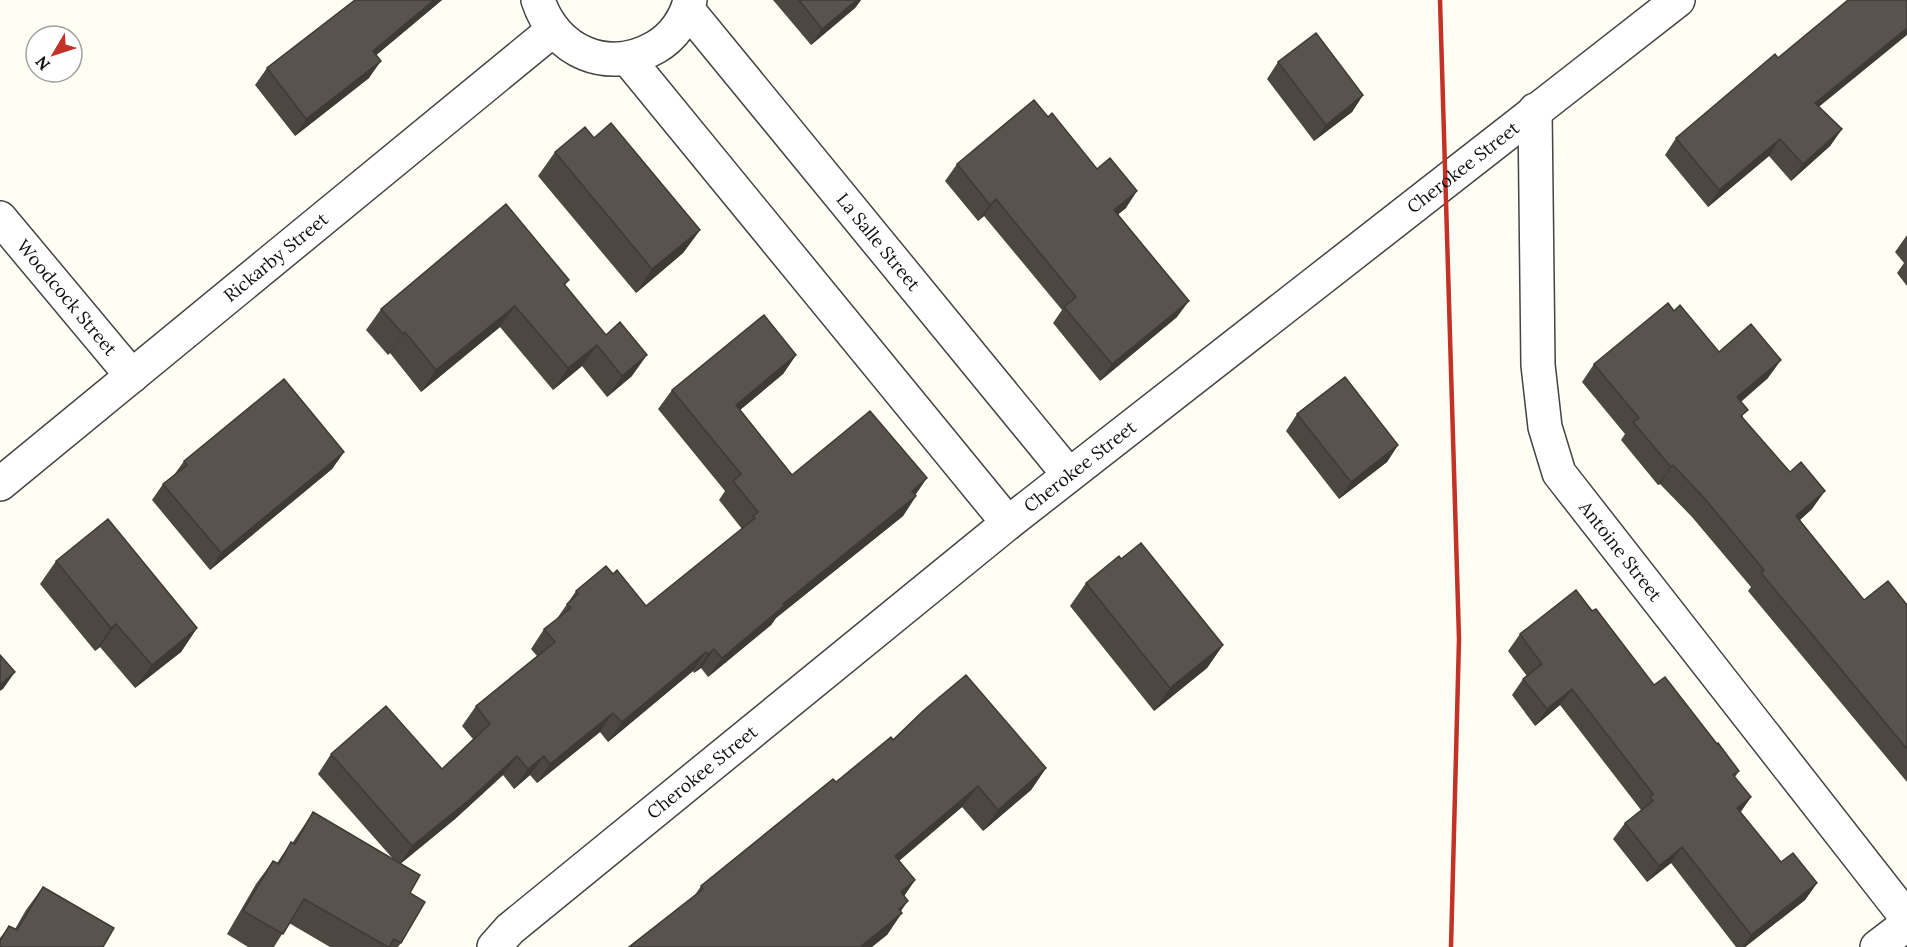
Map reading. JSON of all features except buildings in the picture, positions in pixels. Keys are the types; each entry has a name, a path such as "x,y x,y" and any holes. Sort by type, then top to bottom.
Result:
{"street":[{"path":"538,0 553,30 568,44 586,55 607,59 628,59 664,42 678,27 689,5"},
{"name":"Cherokee Street","path":"494,947 510,929 1008,523 1678,0"},
{"name":"La Salle Street","path":"689,5 1069,475"},
{"name":"Rickarby Street","path":"0,484 553,30"},
{"path":"628,59 1008,523"},
{"name":"Antoine Street","path":"1535,110 1538,365 1545,426 1560,473 1907,918"},
{"name":"Woodcock Street","path":"0,218 132,376"},
{"path":"1877,947 1907,924"}],"railway":[{"path":"1440,0 1459,639 1451,947"}]}
